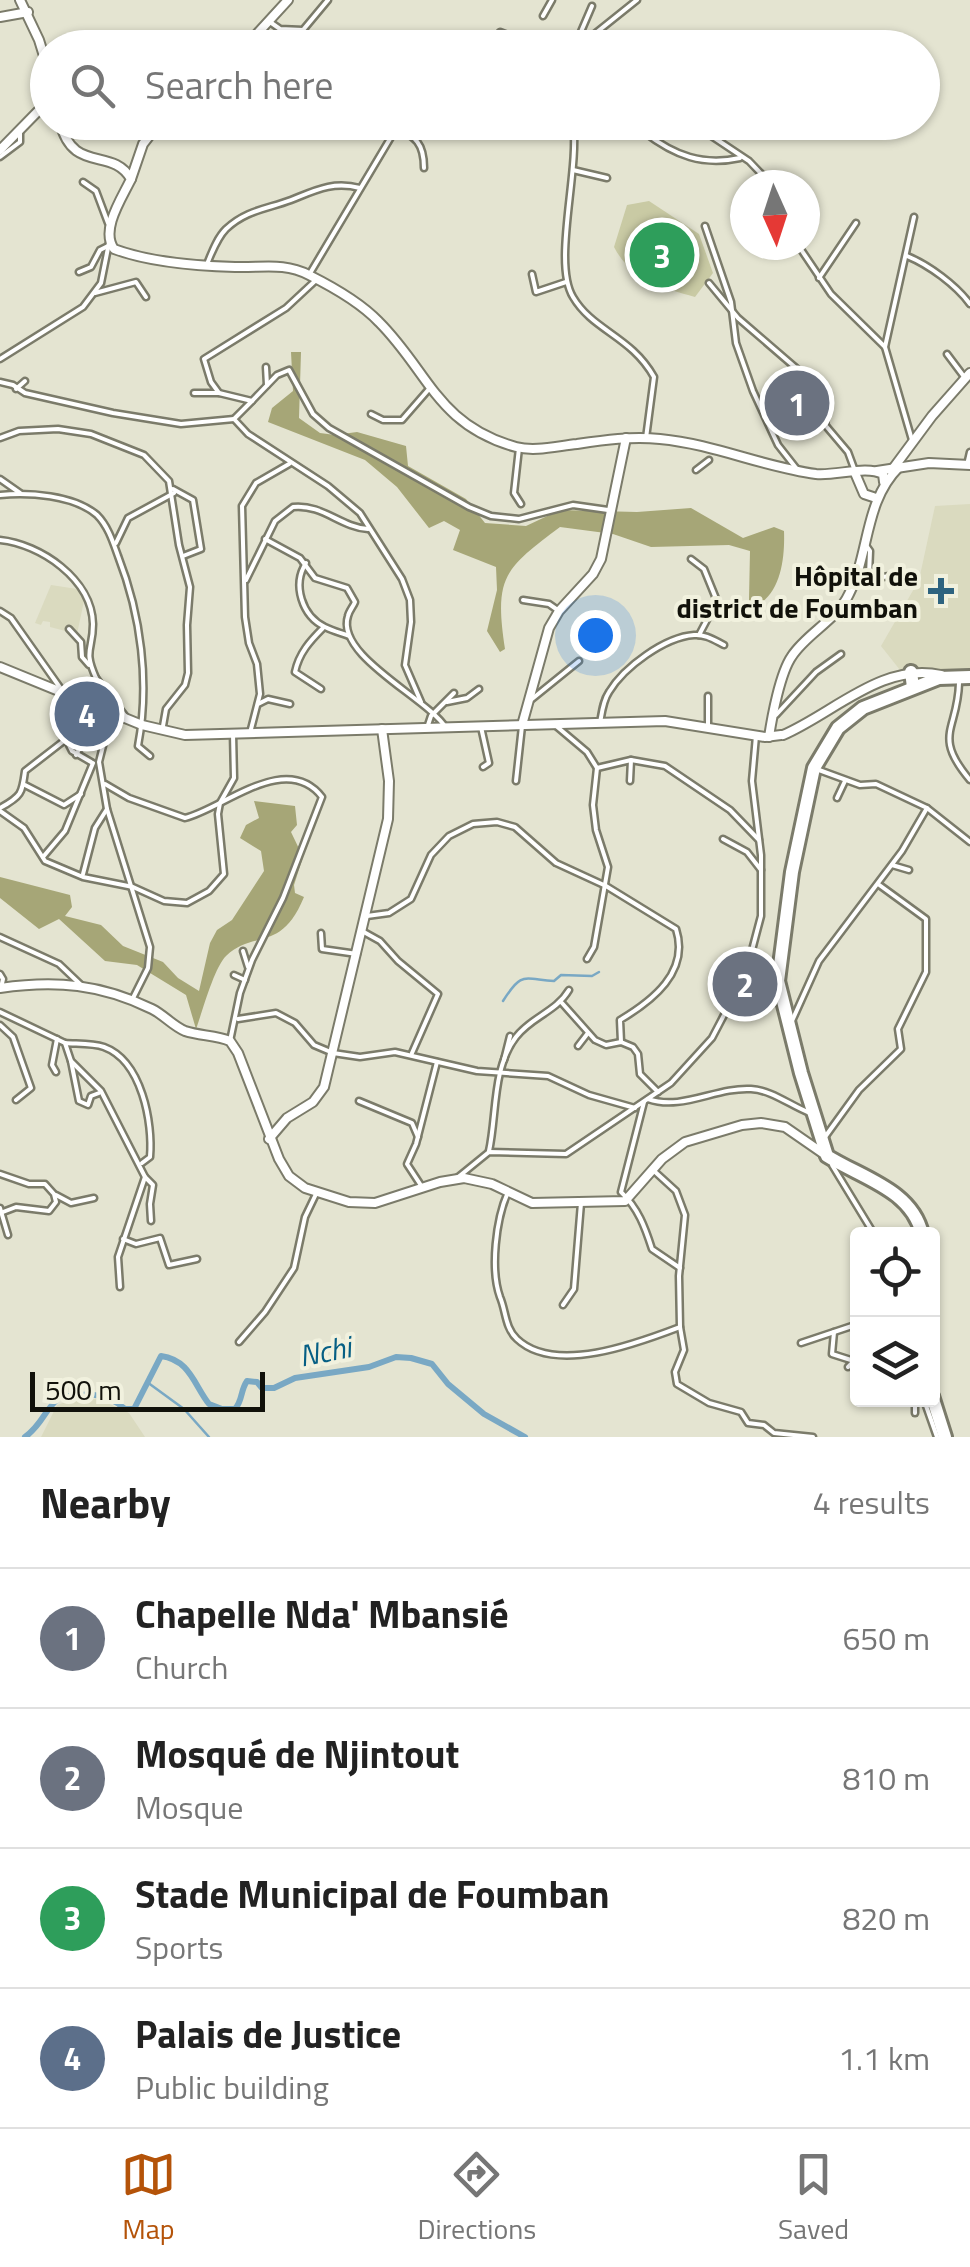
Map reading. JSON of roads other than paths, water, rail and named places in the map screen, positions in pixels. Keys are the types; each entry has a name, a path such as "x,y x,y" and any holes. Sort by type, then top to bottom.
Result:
{"highway":[{"path":"920,1227 904,1202 828,1156 789,1028 779,990 778,967 792,872 814,768 825,745 845,720 908,681 958,676"},
{"path":"935,1407 945,1437"}],"main road":[{"path":"20,0 34,30"},
{"path":"261,30 288,0"},
{"path":"0,16 28,12"},
{"path":"0,153 30,121"},
{"path":"66,140 75,151 118,165 131,179"},
{"path":"146,140 110,228 109,245 126,253 206,264 285,266 313,277 375,317 429,389 460,420 519,448 646,438 695,444 799,472 837,476 916,464 969,465"},
{"path":"774,731 792,656 846,600 884,482 912,440 968,376"},
{"path":"522,725 548,632 558,611 598,565 626,438"},
{"path":"912,440 916,464"},
{"path":"872,471 884,474 884,482"},
{"path":"855,473 872,511"},
{"path":"837,476 876,498"},
{"path":"0,668 142,725 209,736 665,721 774,731 908,681"},
{"path":"270,1138 288,1118 320,1096 332,1053 388,820 389,780 382,729"},
{"path":"0,988 40,982 80,984 132,1000 160,1013 182,1030 230,1042 289,1176 305,1188 355,1203 374,1203 457,1178 492,1184 532,1203 630,1199 673,1149 690,1139 754,1123 790,1129 828,1156"}],"street":[{"path":"269,21 280,29 302,30 328,0"},
{"path":"544,16 552,0"},
{"path":"599,30 637,0"},
{"path":"583,30 592,6"},
{"path":"219,393 204,359 286,308 313,277 387,140"},
{"path":"416,140 424,168"},
{"path":"573,140 564,258 566,282 583,311 637,352 654,378 646,438"},
{"path":"655,140 698,162 741,158"},
{"path":"716,140 759,170"},
{"path":"573,170 607,178"},
{"path":"84,182 96,191 110,228"},
{"path":"206,264 224,231 258,208 324,186 344,184 360,188"},
{"path":"884,347 914,217"},
{"path":"819,278 856,223"},
{"path":"705,226 753,391 778,445 799,472"},
{"path":"78,272 92,267 100,250 109,245"},
{"path":"0,359 75,314 96,292 109,245"},
{"path":"907,256 922,262 962,293 970,304"},
{"path":"808,260 830,294 884,347 912,440"},
{"path":"532,274 536,292 566,282"},
{"path":"96,292 136,282 146,297"},
{"path":"708,283 732,312 778,355 813,381 820,392 826,426"},
{"path":"947,354 968,376"},
{"path":"266,367 267,385"},
{"path":"0,382 113,413 180,424 234,419 277,375 289,370 307,405 329,428 469,507 490,516 519,519 574,505 612,511"},
{"path":"16,389 25,381"},
{"path":"371,414 383,420 405,418 429,389"},
{"path":"194,393 219,393 252,401"},
{"path":"810,412 854,463 872,471"},
{"path":"234,419 240,428 355,508 397,571 410,600 411,622 404,665 420,702"},
{"path":"0,438 19,431 58,429 91,434 144,454 164,473 173,491 190,587 188,673 185,685 166,709 162,731"},
{"path":"519,448 514,493 521,504"},
{"path":"969,465 970,452"},
{"path":"696,470 710,460"},
{"path":"854,463 855,473"},
{"path":"250,733 260,694 257,664 249,643 244,583 244,499 256,484 290,464"},
{"path":"0,479 20,493"},
{"path":"114,545 128,518 173,491"},
{"path":"173,491 193,500 201,549 183,556"},
{"path":"0,495 20,493 69,503 93,512 102,521 129,583 140,638 142,725 138,746 150,756"},
{"path":"244,583 282,513 301,506 321,509 349,525 368,529"},
{"path":"266,539 306,563 315,578 343,584 351,592 354,606 347,620 351,637 379,671 435,712 446,728"},
{"path":"0,540 19,542 42,552 74,580 93,619 90,666"},
{"path":"866,544 870,551 870,574 878,578 895,575"},
{"path":"692,559 704,569 717,602 699,635"},
{"path":"306,563 300,579 301,599 324,627 351,637"},
{"path":"524,600 548,604 558,611"},
{"path":"0,611 11,618 64,694"},
{"path":"321,689 295,672 308,642 324,627"},
{"path":"69,629 81,642 82,657 129,720"},
{"path":"600,722 608,693 632,668 666,644 699,635 724,645"},
{"path":"457,1178 489,1152 566,1154 658,1092 712,1038 742,984 761,916 760,840 752,781 774,731 816,672 841,654"},
{"path":"532,698 579,661"},
{"path":"958,676 958,704 949,724 949,736 953,756 970,780"},
{"path":"78,700 96,678"},
{"path":"446,702 466,698 479,688"},
{"path":"427,728 428,720 454,693"},
{"path":"708,696 708,727"},
{"path":"254,706 268,699 290,704"},
{"path":"76,755 100,710"},
{"path":"42,857 63,834 96,762 111,714"},
{"path":"94,722 81,716 61,729 76,755 96,762 149,939 150,957 132,1000"},
{"path":"555,724 587,752 597,768 593,805 606,859 606,886 594,947 587,960"},
{"path":"206,725 209,736"},
{"path":"516,781 522,725"},
{"path":"482,727 489,763 484,767"},
{"path":"64,740 24,772 25,785 17,798 0,810 24,828 42,857 82,877 182,904 216,885 226,868 218,821 220,803 234,778 234,734"},
{"path":"597,768 631,760 655,762 677,772 736,815 760,840"},
{"path":"630,781 631,760"},
{"path":"814,768 845,781 876,784 927,808 970,842"},
{"path":"105,784 129,798 185,818 259,784 277,780 310,786 322,798 284,898 263,934 248,972 230,1042"},
{"path":"837,798 845,781"},
{"path":"25,785 64,805 82,793"},
{"path":"789,1028 819,961 892,865 927,808"},
{"path":"82,877 95,828 107,809"},
{"path":"366,916 389,913 406,904 431,855 458,830 486,822 515,827 556,863 606,886 676,929 679,938 670,977 648,1004 620,1020 622,1042"},
{"path":"724,839 747,852 761,870"},
{"path":"892,865 910,870"},
{"path":"822,1141 859,1090 901,1049 898,1029 926,972 926,919 878,884"},
{"path":"362,931 380,940 398,961 438,994 411,1055"},
{"path":"321,933 322,949 357,954"},
{"path":"0,937 59,964 80,984"},
{"path":"244,951 248,972"},
{"path":"0,974 0,988"},
{"path":"234,975 245,980"},
{"path":"489,1152 505,1061 520,1032 562,1003 569,990"},
{"path":"562,1003 588,1033 606,1045 622,1042 636,1050 640,1074 658,1092"},
{"path":"0,1012 64,1042 106,1048 130,1072 143,1099 151,1137 150,1157 140,1163"},
{"path":"236,1019 280,1015 295,1023 314,1045 332,1053 360,1057 387,1052 501,1074 548,1076 589,1095 635,1108"},
{"path":"0,1025 13,1037 31,1088 16,1100"},
{"path":"578,1046 588,1033"},
{"path":"505,1061 510,1036"},
{"path":"56,1072 52,1065 57,1039"},
{"path":"64,1042 80,1101 88,1105 91,1096 100,1091"},
{"path":"71,1060 100,1091 154,1189 151,1220"},
{"path":"422,1187 407,1164 418,1137 437,1061"},
{"path":"646,1101 667,1103 756,1089 814,1115"},
{"path":"360,1101 412,1123 418,1137"},
{"path":"646,1101 620,1189 646,1227 652,1250 680,1268"},
{"path":"828,1156 870,1227"},
{"path":"653,1170 676,1190 683,1207 680,1327 684,1350 675,1372 678,1384 710,1403 741,1412 748,1423 764,1424 774,1434 813,1437"},
{"path":"0,1174 28,1184 44,1184 71,1203 94,1198"},
{"path":"120,1287 116,1264 145,1177"},
{"path":"239,1342 266,1312 294,1268 305,1217 317,1192"},
{"path":"508,1192 493,1271 507,1323 519,1341 536,1350 569,1356 598,1352 680,1327"},
{"path":"8,1235 2,1210 21,1207 49,1211 55,1206 54,1194"},
{"path":"563,1306 574,1289 581,1203"},
{"path":"122,1239 136,1244 160,1238 169,1265 197,1259"},
{"path":"801,1343 850,1327"},
{"path":"834,1332 832,1354 850,1360"},
{"path":"915,1407 915,1413"},
{"path":"926,1407 937,1437"}],"waterway":[{"path":"503,1001 524,979 554,981 561,975 592,976 599,972"},
{"name":"Nchi","path":"25,1437 59,1398 94,1395 134,1409 161,1356 185,1368 209,1404 222,1409 235,1409 247,1381 257,1382 262,1388 274,1388 295,1378 369,1367 396,1357 411,1358 432,1364 448,1384 484,1414 525,1437"},
{"path":"147,1382 184,1409 209,1437"}],"place":[{"name":"Stade Municipal de Foumban","path":"662,255"},
{"name":"Chapelle Nda' Mbansié","path":"797,403"},
{"name":"Hôpital de district de Foumban","path":"941,591"},
{"name":"Palais de Justice","path":"87,714"},
{"name":"Mosqué de Njintout","path":"745,984"}]}
